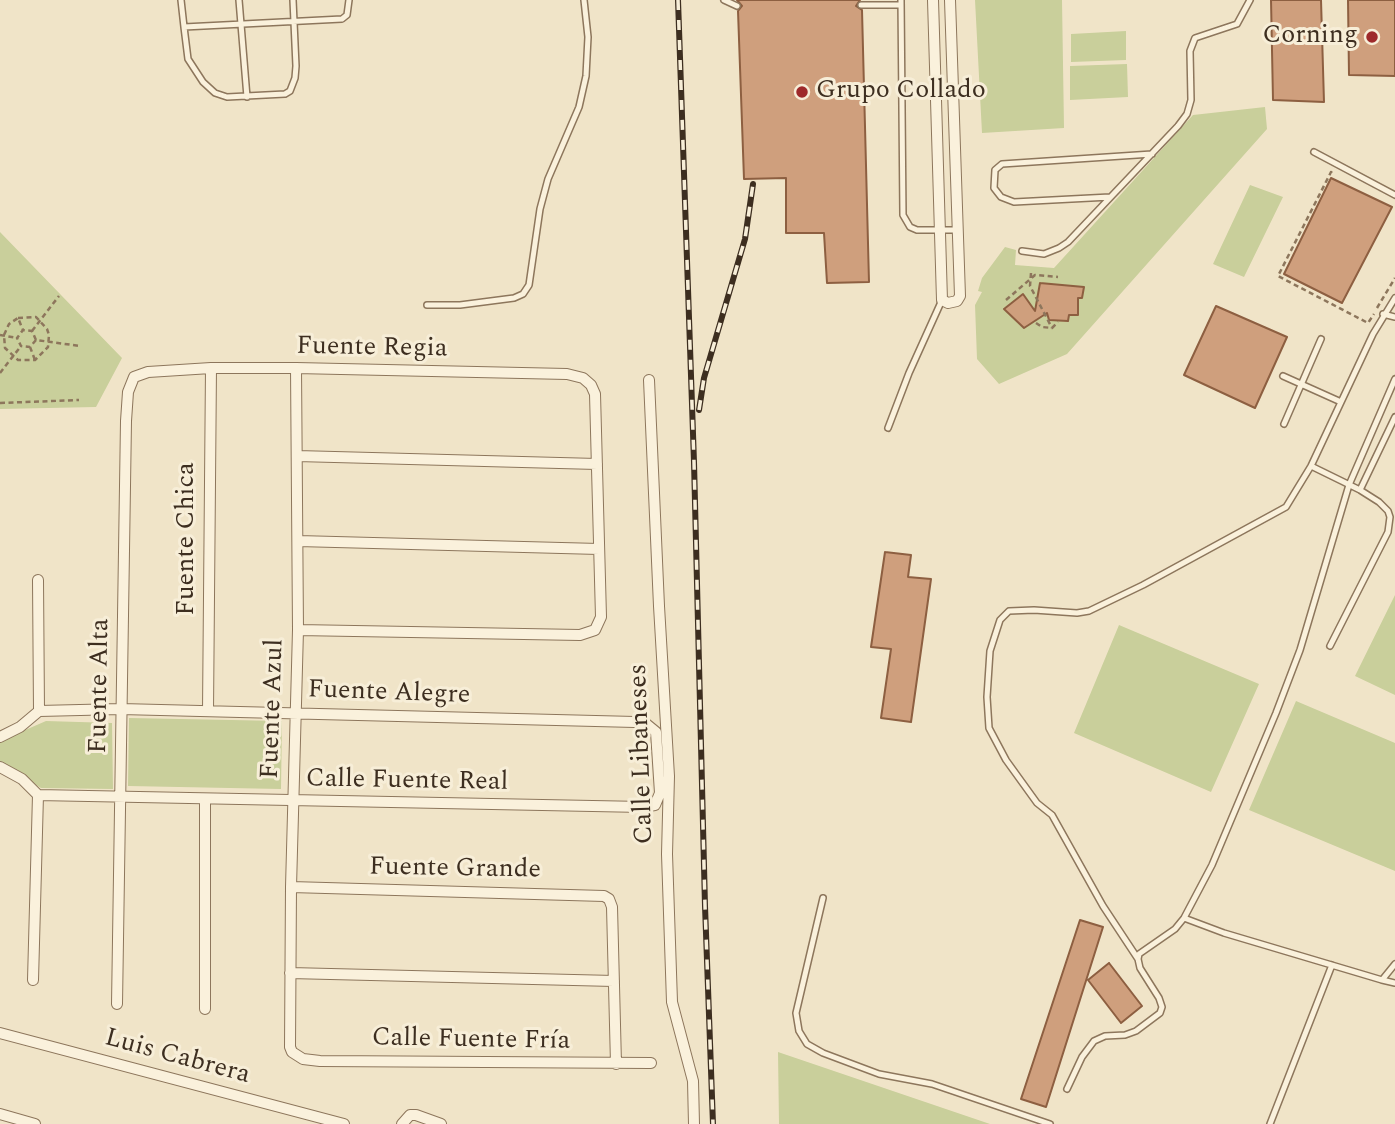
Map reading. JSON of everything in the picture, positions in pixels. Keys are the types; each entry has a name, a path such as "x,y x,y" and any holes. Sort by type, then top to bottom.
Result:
{"street":[{"path":"933,0 942,300 951,303 959,298 950,0"},
{"name":"Fuente Regia","path":"140,373 211,368 296,368 568,374 583,378 592,385 595,394 597,464"},
{"name":"Fuente Chica","path":"208,711 211,368"},
{"name":"Fuente Azul","path":"292,1052 291,887 298,630 296,368"},
{"name":"Fuente Alta","path":"117,1004 127,404 131,382 140,373"},
{"name":"Calle Libaneses","path":"649,380 669,776 667,854 672,1002 693,1080 694,1124"},
{"path":"297,456 597,464 600,610 595,630 580,635 298,630"},
{"path":"298,541 599,549"},
{"path":"0,737 20,727 39,711 38,580"},
{"name":"Fuente Alegre","path":"39,711 121,709 645,723 656,732 660,793 655,805"},
{"path":"0,767 22,779 38,796 33,980"},
{"name":"Calle Fuente Real","path":"38,796 589,807 655,805"},
{"path":"205,800 205,1009"},
{"name":"Fuente Grande","path":"291,887 604,895 612,907 614,981"},
{"path":"290,974 614,981 616,1064"},
{"name":"Luis Cabrera","path":"0,1033 344,1124"},
{"name":"Calle Fuente Fría","path":"292,1052 303,1059 320,1061 651,1063"},
{"path":"0,1114 36,1124"},
{"path":"402,1124 410,1115 416,1115 441,1124"}],"lane":[{"path":"181,0 188,59 203,82 215,93 227,97 285,94 290,91 296,66 293,0"},
{"path":"239,0 247,97"},
{"path":"184,27 342,19 349,11 349,0"},
{"path":"427,305 460,305 514,298 523,293 529,285 542,199 579,107 586,76 588,37 584,0"},
{"path":"724,0 737,6"},
{"path":"1022,251 1044,254 1059,248 1152,154 1187,114 1192,86 1190,51 1195,37 1237,24 1250,0"},
{"path":"861,5 901,3 903,215 910,227 917,230 957,230"},
{"path":"1314,152 1395,195"},
{"path":"1110,197 1014,202 1001,197 994,188 995,170 1002,164 1152,154"},
{"path":"1067,1089 1082,1057 1094,1041 1105,1036 1125,1035 1136,1031 1160,1013 1162,1007 1145,978 1138,959 1103,906 1052,815 1037,803 1013,771 989,728 990,651 1000,620 1009,611 1034,610 1077,614 1089,611 1278,512 1296,493 1311,466 1383,314 1395,298"},
{"path":"888,428 942,300"},
{"path":"1383,314 1395,317"},
{"path":"1284,424 1321,339"},
{"path":"1283,376 1341,402"},
{"path":"1138,959 1141,950 1175,929 1184,918 1212,865 1281,701 1300,650 1349,485 1395,379"},
{"path":"1360,490 1395,417"},
{"path":"1311,466 1379,502 1388,511 1390,525 1329,646"},
{"path":"824,898 796,1013 799,1031 807,1044 822,1053 879,1074 932,1084 1050,1124"},
{"path":"1184,918 1224,933 1395,983"},
{"path":"1382,980 1395,964"},
{"path":"1270,1124 1332,965"}],"path":[{"path":"1342,177 1331,172 1278,276 1368,323 1395,278"},
{"path":"1031,273 1030,286 1052,328"},
{"path":"1006,300 1035,275 1058,277"},
{"path":"32,331 59,296"},
{"path":"29,316 40,320 47,329 49,342 45,352 35,360 24,361 13,357 5,348 2,335 9,324 18,318 29,316"},
{"path":"18,318 23,330"},
{"path":"1052,328 1058,322"},
{"path":"1036,323 1041,327 1052,328"},
{"path":"23,330 32,331"},
{"path":"17,338 23,330"},
{"path":"32,331 36,340"},
{"path":"2,335 17,338"},
{"path":"17,338 21,346"},
{"path":"36,340 80,346"},
{"path":"30,347 36,340"},
{"path":"0,373 21,346"},
{"path":"21,346 30,347"},
{"path":"30,347 35,360"},
{"path":"0,403 79,400"}],"green space":[{"path":"975,0 1062,0 1064,128 982,133"},
{"path":"1126,31 1126,60 1071,62 1071,34"},
{"path":"1127,64 1128,97 1070,100 1070,66"},
{"path":"1265,107 1267,129 1067,354 999,384 977,359 975,305 982,292 978,291 982,278 1005,247 1016,250 1015,265 1054,268 1193,115"},
{"path":"1250,185 1283,197 1244,277 1213,264"},
{"path":"0,232 122,358 96,407 0,409"},
{"path":"1395,595 1395,695 1355,676"},
{"path":"1119,625 1259,684 1211,792 1074,733"},
{"path":"1296,701 1395,743 1395,871 1249,810"},
{"path":"129,718 282,721 281,789 128,786"},
{"path":"46,721 112,723 113,789 41,788 0,762 0,741"},
{"path":"778,1052 990,1124 779,1124"}],"building":[{"name":"Grupo Collado","path":"737,0 860,0 856,6 862,10 869,282 827,283 824,233 786,233 786,178 744,179 738,11 742,6"},
{"path":"1271,0 1321,0 1324,102 1273,100"},
{"name":"Corning","path":"1348,0 1395,0 1395,76 1349,75"},
{"path":"1331,178 1392,207 1342,303 1284,274"},
{"path":"1040,283 1084,287 1082,298 1078,298 1078,315 1069,315 1068,321 1049,320 1047,313 1024,328 1004,309 1023,294 1035,311"},
{"path":"1216,306 1287,337 1255,408 1184,375"},
{"path":"885,552 911,555 908,577 931,579 911,722 881,718 891,649 871,647"},
{"path":"1080,920 1103,927 1046,1107 1021,1099"},
{"path":"1109,963 1142,1006 1121,1023 1088,980"}],"railway":[{"path":"678,0 713,1124"},
{"path":"699,410 704,378 745,239 753,184"}],"place":[{"name":"Corning","path":"1372,37"},
{"name":"Grupo Collado","path":"802,92"}]}
